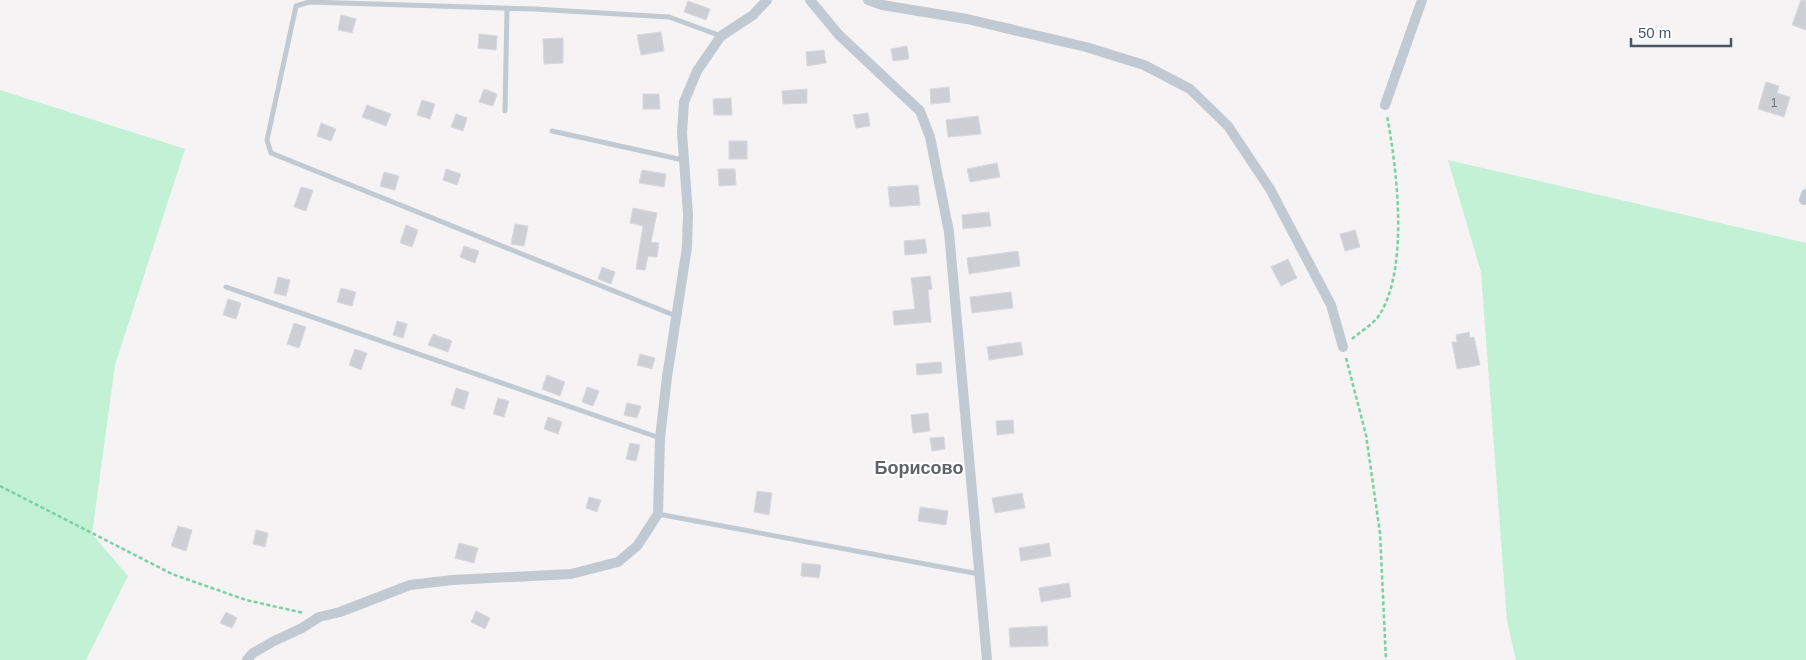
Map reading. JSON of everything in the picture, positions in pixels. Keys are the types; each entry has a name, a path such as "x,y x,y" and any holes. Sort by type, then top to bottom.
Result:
{"street":[{"path":"247,660 253,653 302,628 319,617 340,612 410,585 452,580 571,574 618,562 637,546 658,514 660,438 688,222 682,133 684,102 697,72 720,36 753,15 768,0"},
{"path":"810,0 840,35 916,106 920,111 930,136 950,232 987,660"},
{"path":"868,0 882,5 967,19 1086,47 1144,65 1190,90 1228,126 1270,189 1331,306 1343,347"},
{"path":"1385,105 1422,0"}],"lane":[{"path":"676,316 271,153 267,140 296,6 308,2 507,8 669,17 720,36"},
{"path":"505,111 507,8"},
{"path":"552,131 683,160"},
{"path":"226,287 660,438"},
{"path":"658,514 980,574"}],"path":[{"path":"1385,105 1396,162 1397,227 1395,274 1380,314 1343,347 1366,436 1372,474 1380,533 1386,660"},
{"path":"0,486 172,574 246,600 319,617"}],"green space":[{"path":"0,90 185,149 115,365 92,534 128,576 86,660 0,660"},
{"path":"1448,160 1806,243 1806,660 1516,660 1507,621 1481,272"}],"building":[{"path":"1801,0 1806,0 1806,30 1792,25"},
{"path":"688,1 710,9 706,20 684,12"},
{"path":"341,15 356,19 352,33 338,30"},
{"path":"661,32 664,51 641,55 637,35"},
{"path":"479,34 497,36 496,50 478,48"},
{"path":"563,38 563,63 544,64 543,39"},
{"path":"907,46 909,59 893,61 891,49"},
{"path":"824,50 826,63 807,66 806,52"},
{"path":"1766,82 1779,86 1777,93 1790,97 1784,117 1758,109"},
{"path":"949,87 950,102 931,104 930,89"},
{"path":"484,89 497,94 493,106 479,102"},
{"path":"807,89 807,103 783,104 782,91"},
{"path":"643,94 659,94 660,109 643,109"},
{"path":"731,98 732,115 714,115 713,99"},
{"path":"422,100 435,104 430,119 417,115"},
{"path":"367,105 391,114 386,126 362,117"},
{"path":"868,113 870,126 856,128 853,115"},
{"path":"456,114 467,118 463,131 451,127"},
{"path":"978,116 981,134 948,137 946,120"},
{"path":"321,123 336,129 331,141 317,136"},
{"path":"729,141 747,141 747,159 729,159"},
{"path":"997,163 1000,177 970,182 967,169"},
{"path":"446,169 461,174 457,185 443,180"},
{"path":"718,169 735,169 736,185 719,186"},
{"path":"642,170 666,174 664,187 639,183"},
{"path":"384,172 399,176 395,190 380,186"},
{"path":"918,185 920,205 890,207 888,187"},
{"path":"301,187 313,190 306,211 294,207"},
{"path":"633,208 657,213 651,242 659,243 657,257 648,256 645,270 636,269 643,226 630,223"},
{"path":"989,212 991,226 963,229 962,215"},
{"path":"515,224 528,226 524,246 511,244"},
{"path":"406,225 418,230 412,247 400,243"},
{"path":"1355,230 1360,247 1345,251 1340,234"},
{"path":"925,239 927,253 905,255 904,241"},
{"path":"464,246 479,251 475,263 460,257"},
{"path":"1018,251 1020,266 969,274 967,258"},
{"path":"1288,259 1297,278 1281,286 1271,267"},
{"path":"602,267 615,272 611,284 598,279"},
{"path":"930,276 932,289 928,290 931,322 894,325 893,311 915,309 911,278"},
{"path":"278,277 290,280 286,296 274,293"},
{"path":"341,288 356,292 352,306 337,302"},
{"path":"1011,292 1013,308 972,313 970,297"},
{"path":"228,299 241,303 236,319 223,315"},
{"path":"397,321 407,324 403,338 393,335"},
{"path":"294,323 306,327 299,348 287,344"},
{"path":"1469,332 1470,338 1474,337 1480,365 1457,369 1452,342 1457,342 1456,335"},
{"path":"433,334 452,341 448,352 428,345"},
{"path":"1021,342 1023,355 989,360 987,347"},
{"path":"355,349 367,353 361,370 349,365"},
{"path":"640,354 655,358 652,369 637,365"},
{"path":"941,362 942,373 917,375 916,364"},
{"path":"547,375 565,382 560,396 542,389"},
{"path":"587,387 599,391 593,406 582,402"},
{"path":"456,388 469,392 464,409 451,405"},
{"path":"498,398 509,401 504,417 493,414"},
{"path":"627,403 641,406 637,418 624,415"},
{"path":"928,413 930,431 913,433 911,415"},
{"path":"548,417 562,422 558,434 544,429"},
{"path":"1013,420 1014,433 997,435 996,421"},
{"path":"944,437 945,449 932,451 930,438"},
{"path":"630,443 640,445 636,461 626,459"},
{"path":"757,491 772,493 769,515 754,512"},
{"path":"1022,493 1025,508 995,513 992,498"},
{"path":"589,497 601,500 597,512 586,508"},
{"path":"920,507 948,511 946,525 918,521"},
{"path":"178,526 192,530 186,551 171,546"},
{"path":"256,530 268,533 265,547 253,544"},
{"path":"459,543 478,548 474,563 455,558"},
{"path":"1049,543 1051,556 1021,561 1019,548"},
{"path":"802,563 821,565 819,578 801,576"},
{"path":"1069,583 1071,597 1041,602 1039,588"},
{"path":"476,611 490,618 485,629 471,622"},
{"path":"226,612 237,618 232,628 220,623"},
{"path":"1047,626 1048,646 1010,647 1009,628"}],"district":[{"name":"Борисово","path":"919,468"}]}
